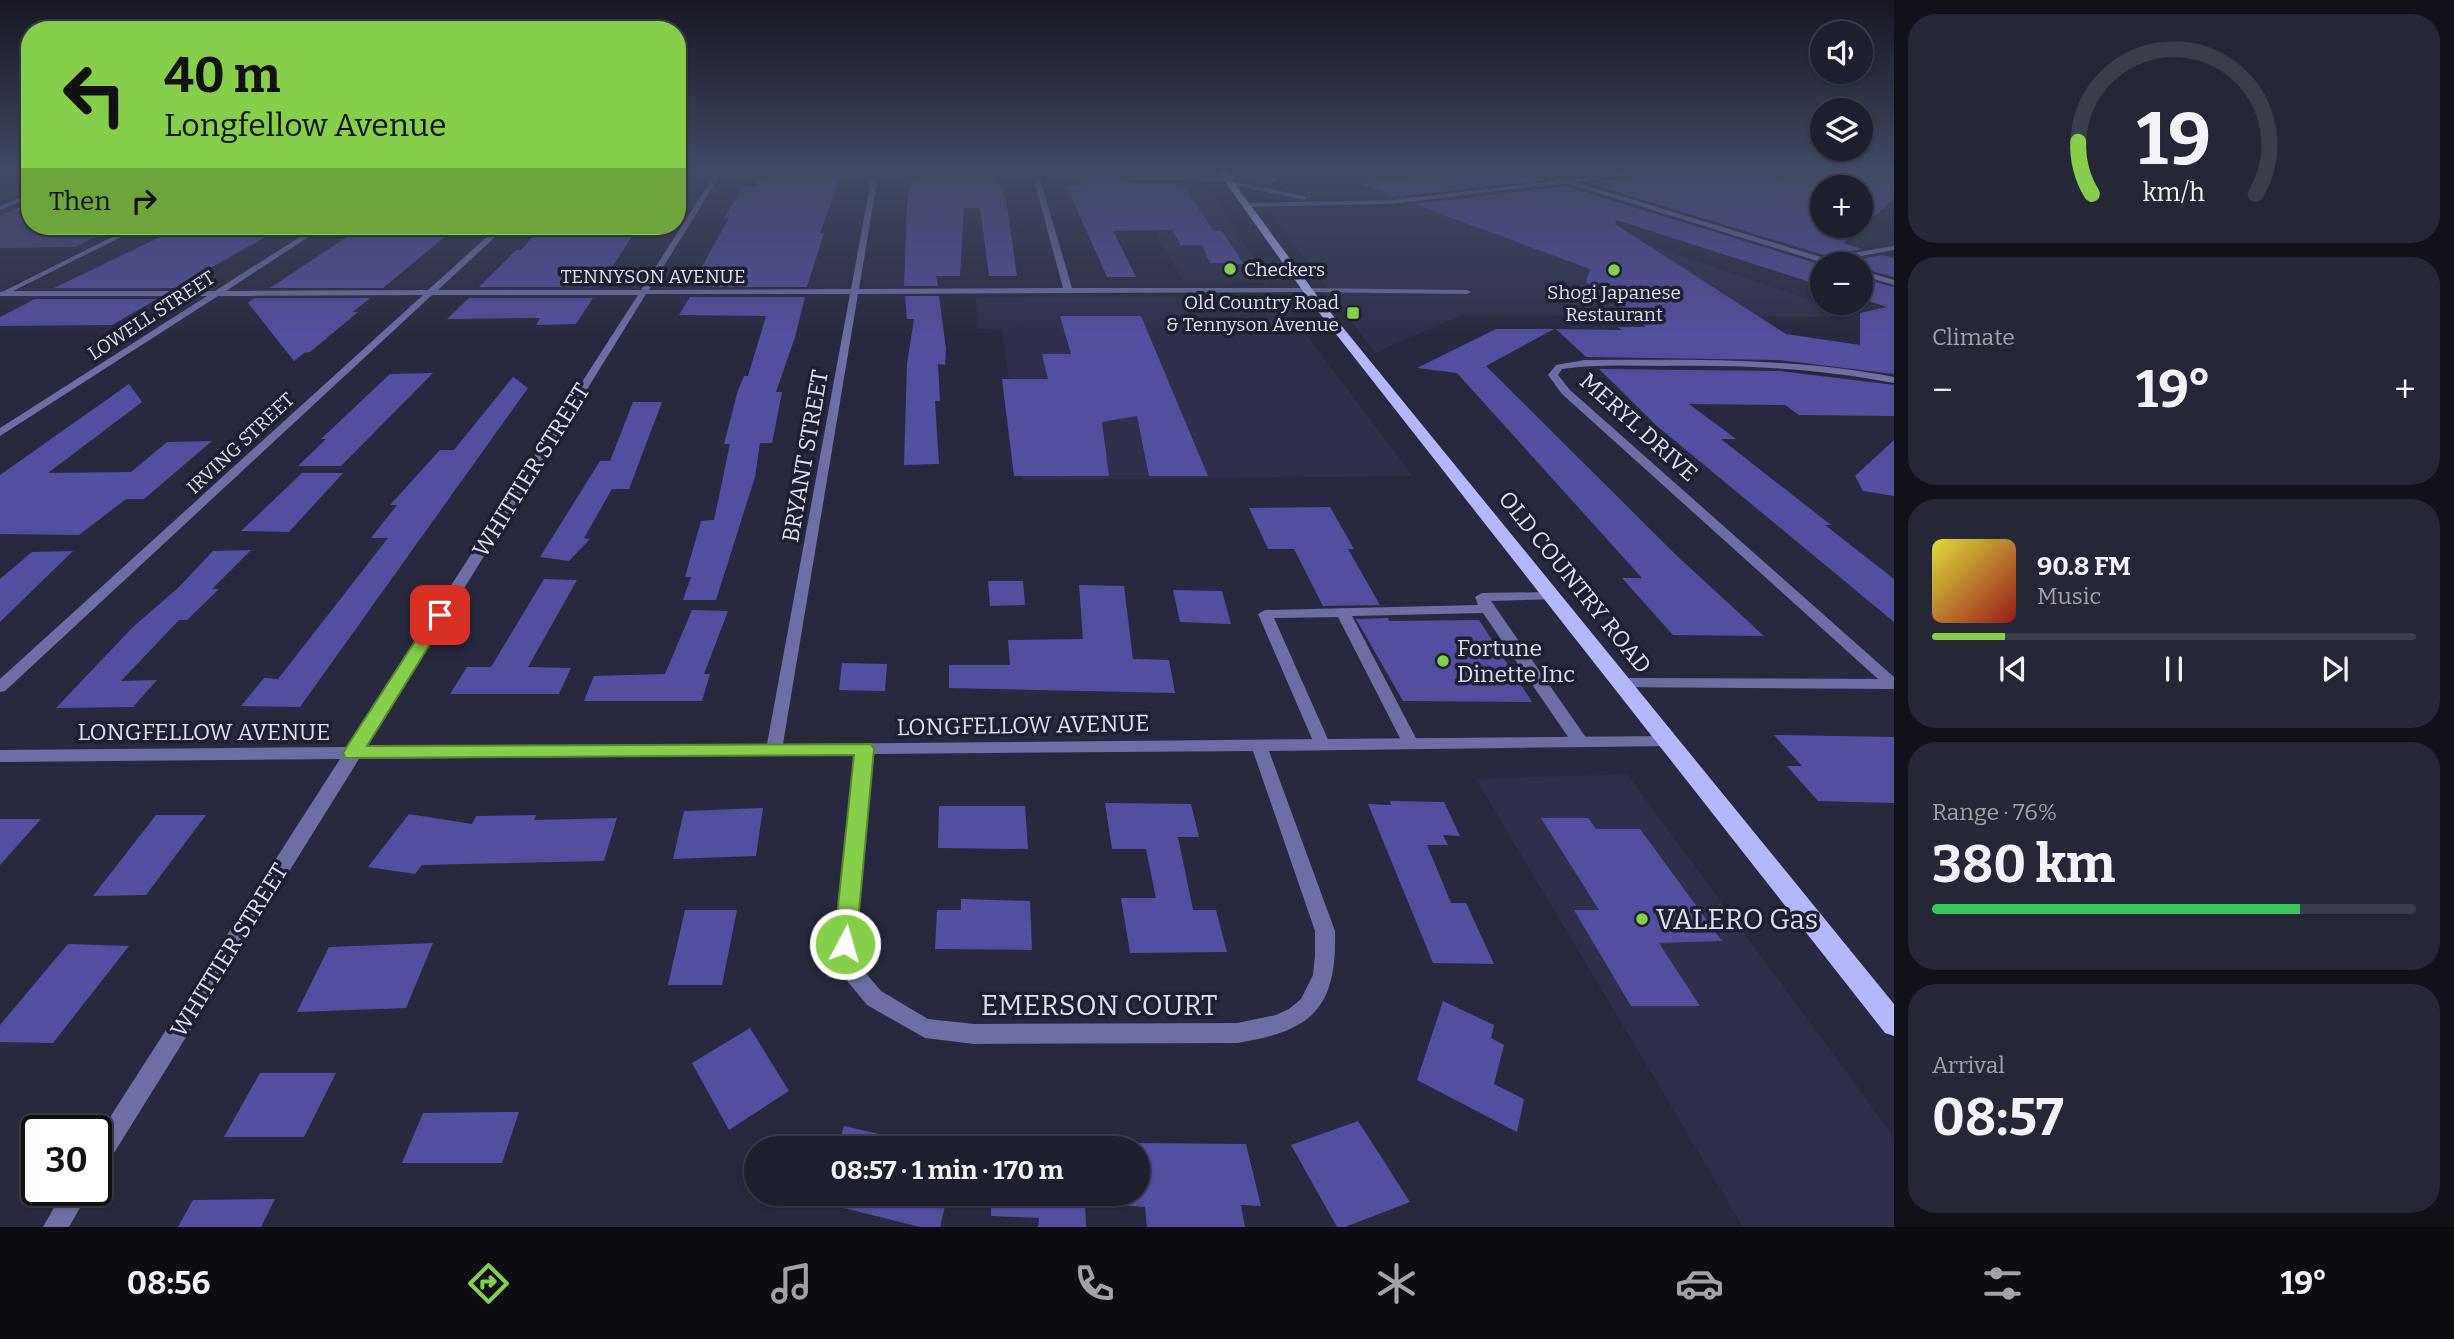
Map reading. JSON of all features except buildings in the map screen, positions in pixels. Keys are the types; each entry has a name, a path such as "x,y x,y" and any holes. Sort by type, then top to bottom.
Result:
{"main road":[{"name":"OLD COUNTRY ROAD","path":"1264,226 1307,290 1894,1024"}],"street":[{"name":"BRYANT STREET","path":"774,750 867,226"},
{"path":"1050,226 1068,290"},
{"path":"1710,226 1810,257"},
{"path":"1,294 121,235"},
{"name":"LOWELL STREET","path":"0,433 307,235"},
{"name":"IRVING STREET","path":"0,687 493,235"},
{"name":"WHITTIER STREET","path":"112,1136 679,235"},
{"path":"1872,252 1894,248"},
{"path":"1873,276 1894,283"},
{"name":"TENNYSON AVENUE","path":"1,294 1068,290 1467,292"},
{"name":"MERYL DRIVE","path":"1894,380 1849,371 1770,365 1585,363 1559,367 1553,376 1566,392 1894,684"},
{"path":"1551,596 1482,597 1487,609 1581,743"},
{"path":"1322,744 1265,614 1487,609"},
{"path":"1343,612 1411,744"},
{"path":"1619,682 1894,684"},
{"name":"LONGFELLOW AVENUE","path":"0,756 1668,742"},
{"name":"EMERSON COURT","path":"864,749 845,944 855,976 873,998 925,1028 974,1034 1223,1033 1273,1029 1298,1016 1323,984 1327,961 1325,931 1259,745"},
{"path":"55,1227 68,1206"}],"shaded area":[{"path":"0,226 21,226 21,235 100,235 75,247 0,248"},
{"path":"1152,226 1233,226 1270,283 1185,284"},
{"path":"1281,226 1592,226 1810,300 1810,315 1861,317 1461,315 1375,353"},
{"path":"1278,297 1413,476 1023,480 1002,330 977,329 977,298"},
{"path":"1627,774 1894,1137 1894,1227 1743,1227 1476,779"}],"place":[{"name":"Checkers","path":"1230,269"},
{"name":"Shogi Japanese Restaurant","path":"1614,270"},
{"name":"Old Country Road & Tennyson Avenue","path":"1353,313"},
{"name":"Fortune Dinette Inc","path":"1443,661"},
{"name":"VALERO Gas","path":"1642,919"}],"route":[{"path":"440,615 353,753 864,749 845,944"}]}
